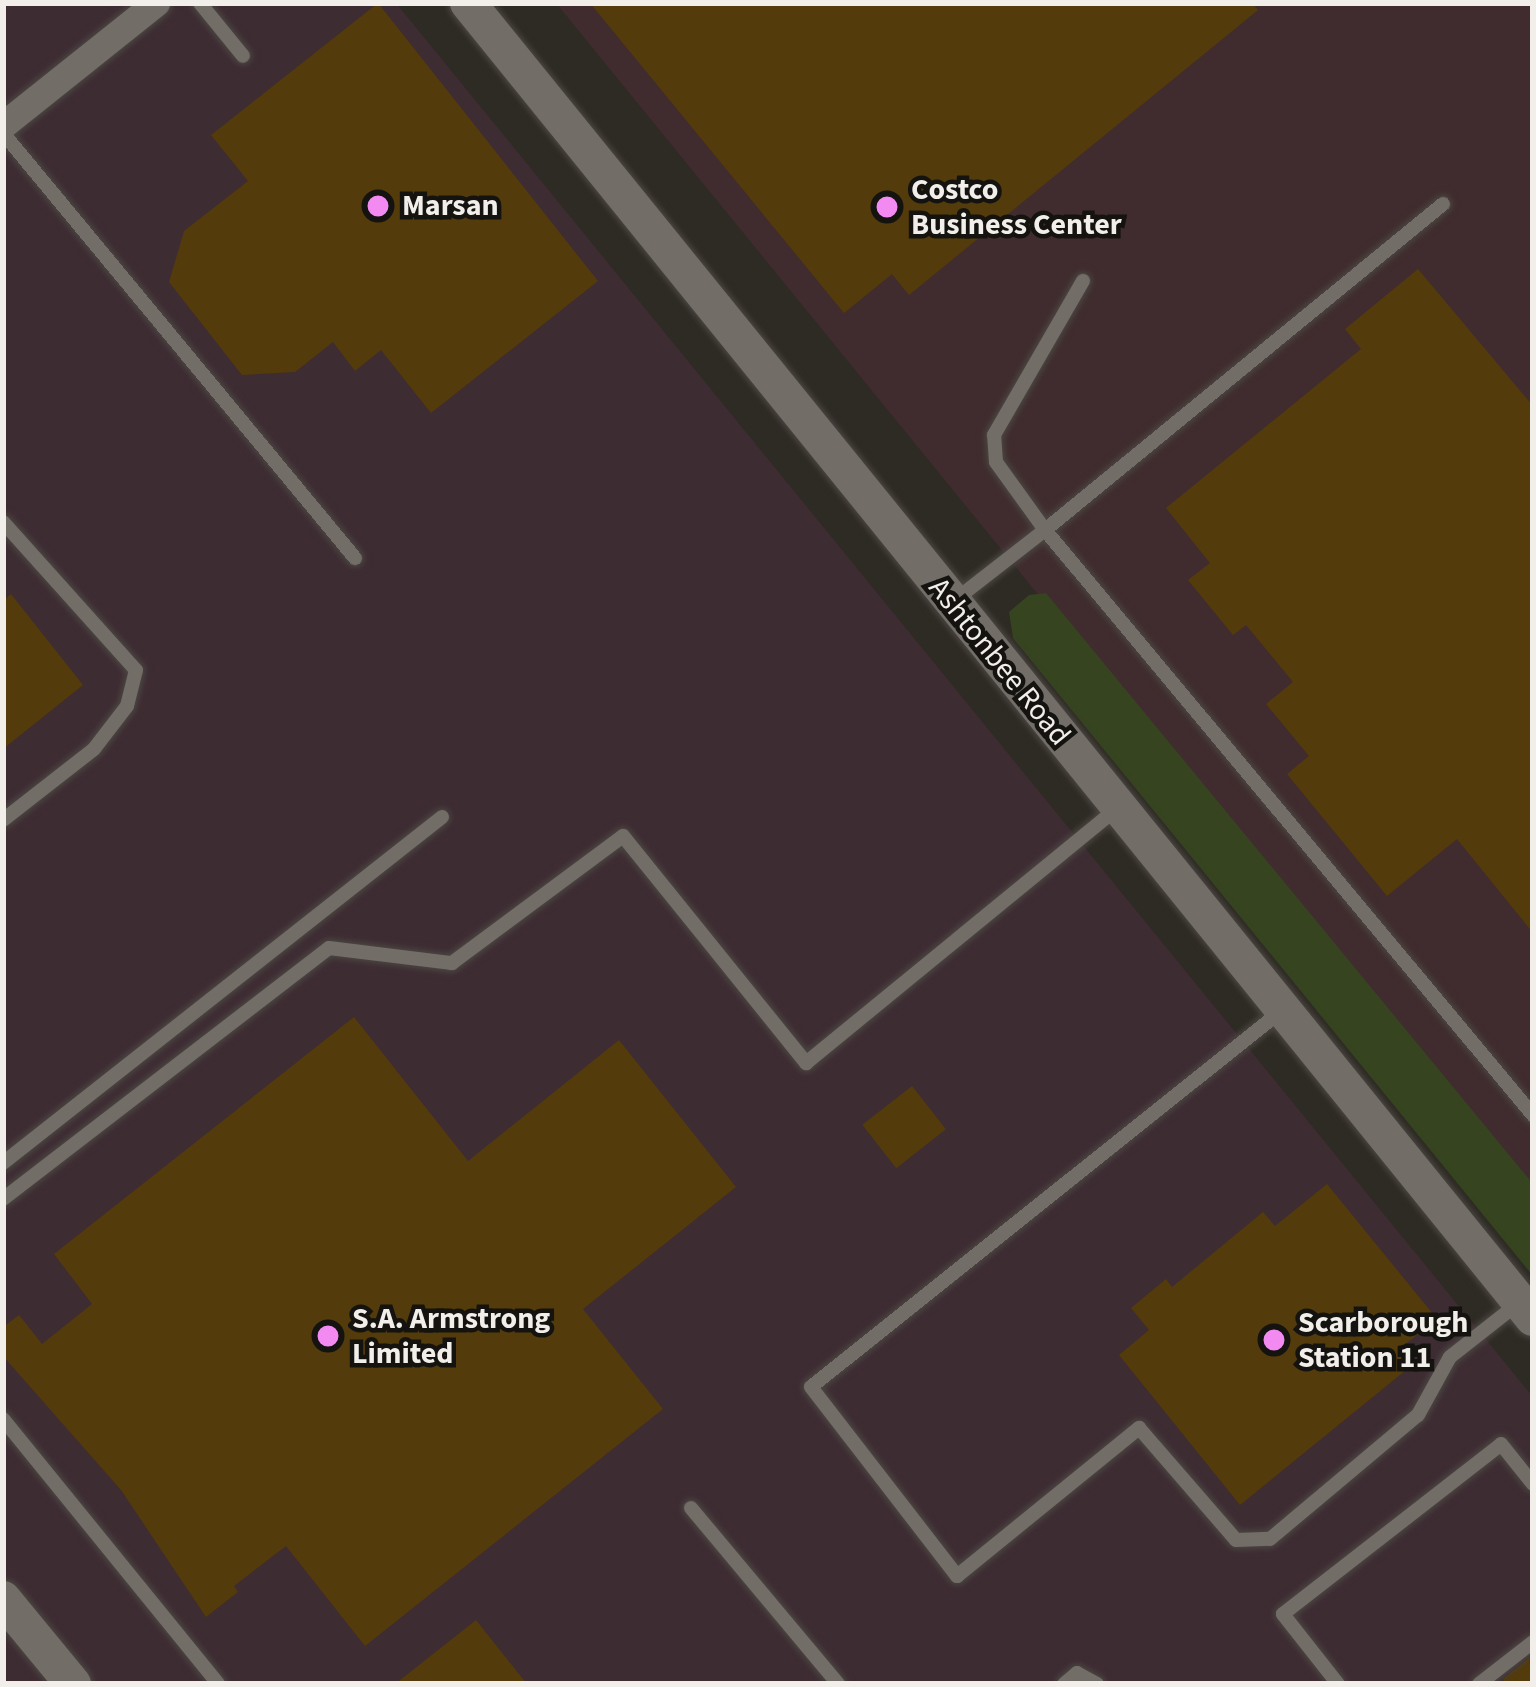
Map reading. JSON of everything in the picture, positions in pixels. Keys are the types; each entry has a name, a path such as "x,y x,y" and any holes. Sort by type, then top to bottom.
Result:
{"street":[{"path":"3,129 156,3"},
{"name":"Ashtonbee Road","path":"468,3 1526,1310"},
{"path":"3,1599 73,1684"}],"lane":[{"path":"200,3 243,56"},
{"path":"3,129 355,558"},
{"path":"950,603 1443,204"},
{"path":"1083,280 994,435 996,462 1045,530 1533,1114"},
{"path":"3,522 136,670 128,706 94,749 3,820"},
{"path":"3,1199 329,948 452,964 623,836 806,1063 1118,808"},
{"path":"3,1163 442,817"},
{"path":"1281,1011 811,1387 957,1576 1139,1428 1235,1540 1270,1539 1418,1414 1450,1357 1526,1310"},
{"path":"3,1418 218,1684"},
{"path":"1338,1684 1283,1614 1501,1444 1533,1484"},
{"path":"691,1508 838,1684"},
{"path":"1479,1684 1533,1642"},
{"path":"1064,1684 1077,1673 1097,1684"}],"shaded area":[{"path":"3,3 396,3 1533,1397 1533,1684 3,1684"},
{"path":"556,3 1533,3 1533,1202 970,511"}],"green space":[{"path":"1046,593 1533,1184 1533,1276 1013,638 1009,612 1029,595"}],"building":[{"name":"Marsan","path":"378,3 598,281 431,413 381,350 355,371 333,342 295,372 242,375 169,282 184,231 248,181 211,135"},
{"name":"Costco Business Center","path":"590,3 1252,3 1258,10 909,295 892,274 844,313"},
{"path":"1418,269 1533,406 1533,933 1457,839 1387,896 1287,774 1309,756 1266,704 1293,682 1246,625 1233,635 1188,580 1210,563 1166,508 1361,349 1345,329"},
{"path":"11,594 83,685 3,749 3,601"},
{"name":"S.A. Armstrong Limited","path":"354,1017 468,1161 619,1040 736,1187 583,1309 663,1409 365,1646 286,1546 234,1586 238,1592 206,1617 121,1490 3,1356 3,1327 19,1315 42,1344 92,1304 54,1254"},
{"path":"912,1086 946,1129 896,1168 862,1125"},
{"name":"Scarborough Station 11","path":"1327,1184 1437,1319 1398,1350 1411,1366 1240,1505 1119,1355 1149,1330 1131,1308 1166,1279 1172,1287 1263,1212 1275,1226"},
{"path":"476,1620 527,1684 395,1684"},
{"path":"1529,1658 1533,1684 1507,1684 1503,1679"}],"place":[{"name":"Marsan","path":"378,206"},
{"name":"Costco Business Center","path":"887,207"},
{"name":"S.A. Armstrong Limited","path":"328,1336"},
{"name":"Scarborough Station 11","path":"1274,1340"}]}
